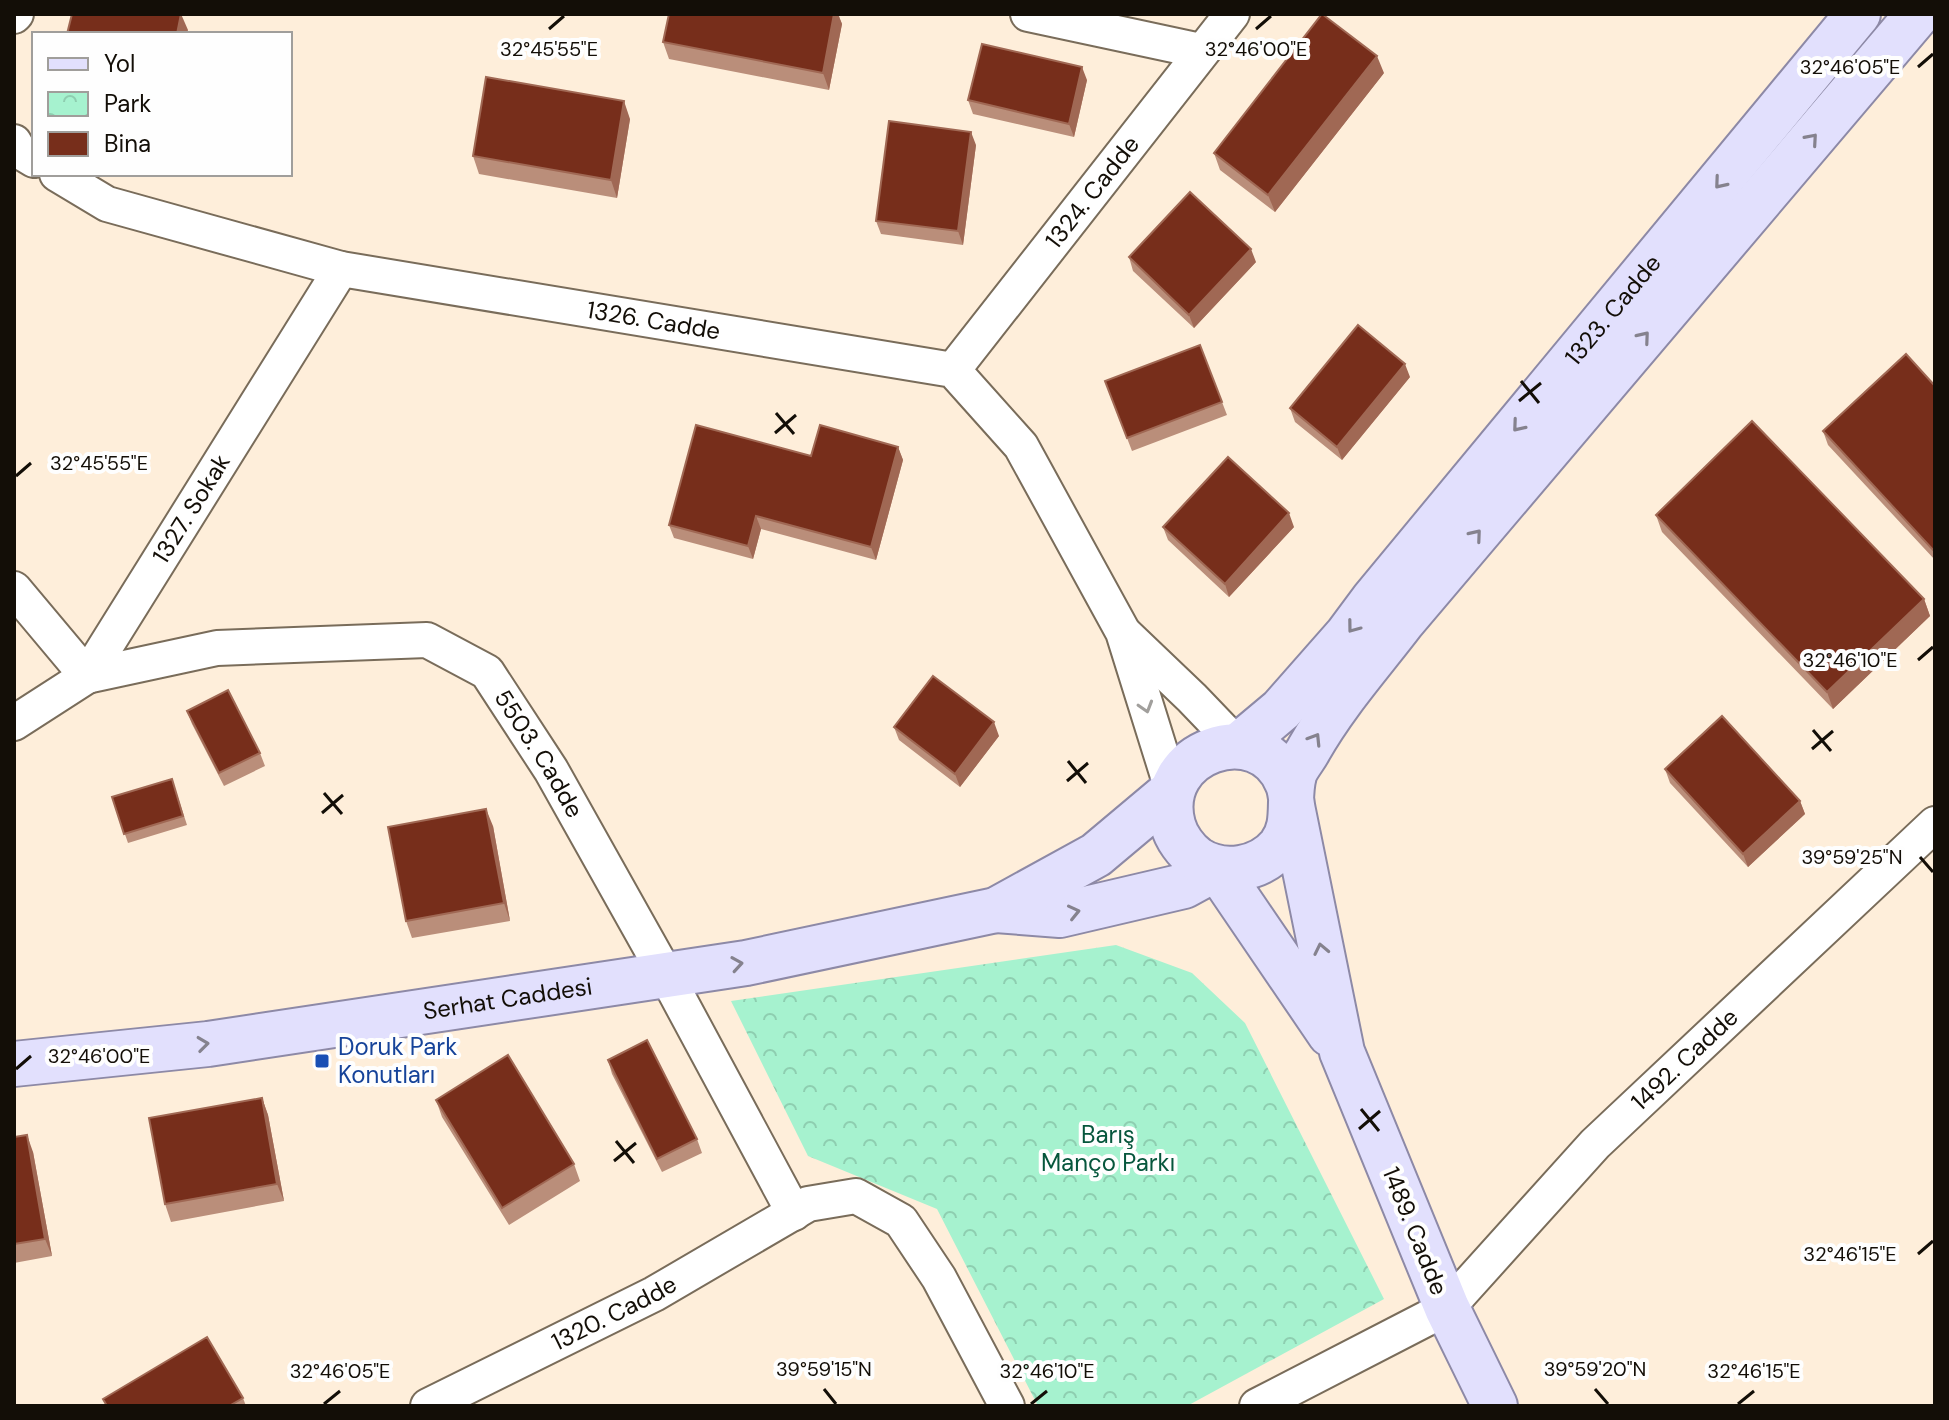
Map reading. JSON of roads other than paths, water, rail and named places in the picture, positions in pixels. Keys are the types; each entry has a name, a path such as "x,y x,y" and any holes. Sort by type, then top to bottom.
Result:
{"main road":[{"name":"1323. Cadde","path":"1238,746 1281,710 1347,635 1858,14"},
{"path":"1293,811 1288,783 1281,772 1262,754 1238,746 1215,748 1196,757 1182,771 1172,791 1170,811 1174,829 1183,845 1197,858 1217,868 1252,866 1281,845 1293,811 1294,775 1347,692 1413,609 1918,14"},
{"path":"996,910 1096,855 1172,791"},
{"name":"1489. Cadde","path":"1293,811 1342,1052 1447,1308 1495,1406"},
{"path":"996,910 1060,915 1184,886 1217,868"},
{"name":"1489. Cadde","path":"1217,868 1342,1052"},
{"name":"Serhat Caddesi","path":"14,1064 208,1044 746,963 996,910"}],"street":[{"path":"1028,14 1201,51"},
{"name":"1324. Cadde","path":"953,370 1232,14"},
{"path":"14,142 19,151 32,159"},
{"name":"1326. Cadde","path":"60,176 107,204 341,269 953,370"},
{"name":"1327. Sokak","path":"14,723 87,676 341,269"},
{"path":"953,370 1021,446 1123,632 1172,791"},
{"path":"14,589 87,676"},
{"path":"1123,632 1238,746"},
{"name":"5503. Cadde","path":"87,676 217,648 427,640 487,672 551,770 794,1213"},
{"name":"1492. Cadde","path":"1447,1308 1595,1144 1935,824"},
{"name":"1320. Cadde","path":"428,1406 654,1294 808,1204 856,1196 901,1221 939,1278 1007,1406"},
{"path":"1257,1406 1447,1308"}],"place":[{"name":"Doruk Park Konutları","path":"322,1061"}],"park label":[{"name":"Barış Manço Parkı","path":"1108,1149"}]}
